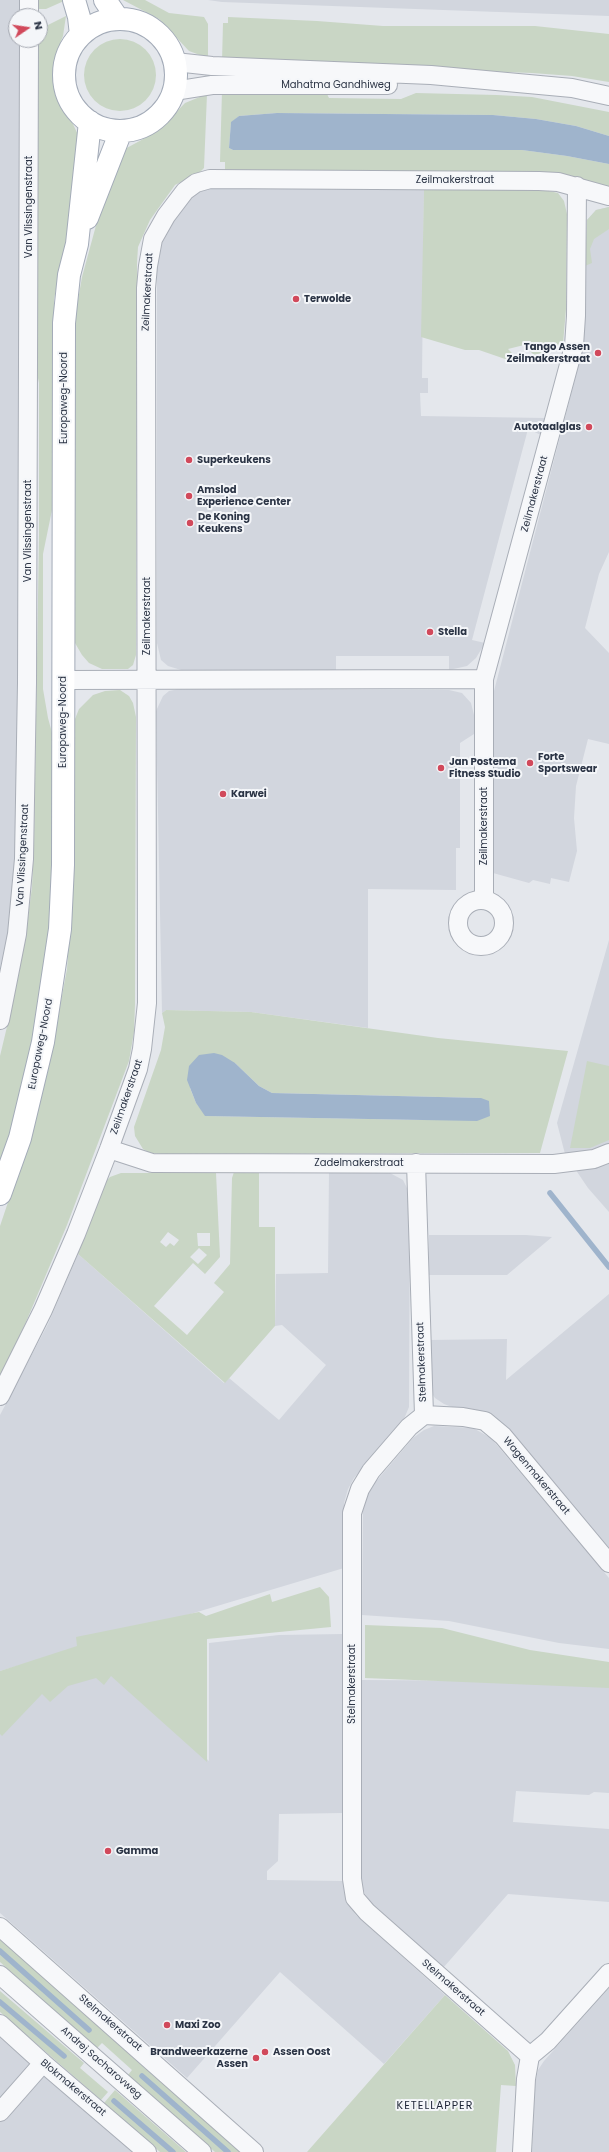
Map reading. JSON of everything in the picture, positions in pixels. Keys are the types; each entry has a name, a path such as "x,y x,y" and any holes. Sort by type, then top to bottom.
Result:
{"main road":[{"path":"74,0 79,17 81,35"},
{"path":"105,0 118,19"},
{"path":"118,19 137,21 154,30 167,44 175,62 176,76 174,90 166,106 154,119 139,128 121,131 105,128 90,122 77,111 71,101 64,80 65,64 71,48 81,35 98,23 118,19"},
{"name":"Europaweg-Noord","path":"77,244 90,122"},
{"name":"Europaweg-Noord","path":"0,1194 20,1138 43,1042 60,929 63,865 64,323 69,275 77,244 121,131"}],"street":[{"name":"Van Vlissingenstraat","path":"0,1020 17,934 24,859 27,683 29,48"},
{"name":"Mahatma Gandhiweg","path":"175,62 212,66 431,75 572,88 609,96"},
{"name":"Mahatma Gandhiweg","path":"174,90 212,85 431,85 499,82"},
{"name":"Zeilmakerstraat","path":"0,1396 43,1310 109,1149 138,1069 145,1025 148,266 153,240 166,216 185,191 196,183 210,179 539,181 577,186 609,196"},
{"name":"Zeilmakerstraat","path":"484,900 484,679 574,346 576,316 577,186"},
{"path":"63,680 147,678 484,679"},
{"name":"Zadelmakerstraat","path":"109,1149 152,1163 554,1164 587,1161 609,1153"},
{"name":"Stelmakerstraat","path":"416,1163 424,1415 409,1427 371,1471 360,1489 352,1513 352,1879 355,1898 367,1912 530,2056"},
{"name":"Wagenmakerstraat","path":"424,1415 463,1417 485,1421 503,1436 609,1563"},
{"name":"Stelmakerstraat","path":"0,1927 254,2152"},
{"path":"522,2152 526,2078 530,2056 548,2041 609,1973"},
{"name":"Andrej Sacharovweg","path":"0,1975 202,2152"},
{"name":"Blokmakerstraat","path":"0,2024 147,2152"},
{"path":"0,2112 43,2063"}],"shaded area":[{"path":"0,0 29,0 29,8 8,8 8,48 29,48 26,784 0,1020"},
{"path":"208,0 609,0 609,16 222,2"},
{"path":"217,188 424,190 422,378 428,378 428,393 420,393 421,416 545,418 541,435 528,429 472,640 485,643 476,658 467,666 449,670 449,656 336,656 336,670 181,670 168,666 161,660 157,643 157,267 160,247 169,227 185,203 195,194 204,190"},
{"path":"609,207 609,552 599,574 585,628 609,653 609,744 588,739 576,786 574,818 577,851 569,882 551,878 550,884 533,880 529,883 493,873 494,691 580,360 584,326 587,220 596,210"},
{"path":"179,689 449,690 462,693 471,703 474,715 474,734 460,743 460,848 456,848 456,890 368,889 368,1028 251,1012 166,1010 162,1013 156,711 163,696 169,691"},
{"path":"609,940 609,1212 588,1188 565,1154 557,1123"},
{"path":"329,1171 388,1172 403,1180 410,1194 409,1407 404,1419 354,1478 348,1489 344,1503 344,1568 0,1671 0,1415 48,1324 78,1254 224,1383 229,1378 279,1420 326,1365 282,1325 275,1326 276,1274 328,1273"},
{"path":"429,1235 526,1235 552,1237 507,1275 429,1275"},
{"path":"609,1294 609,1549 502,1423 484,1412 473,1409 452,1407 435,1398 431,1392 429,1340 507,1339 506,1380"},
{"path":"434,1426 473,1428 491,1438 609,1578 609,1649 559,1643 449,1621 362,1615 363,1507 365,1498 373,1485 413,1438 424,1430"},
{"path":"343,1634 343,1813 279,1814 278,1861 267,1871 267,1880 343,1881 347,1901 356,1915 445,1995 384,2064 280,1972 187,2078 0,1913 0,1732 42,1691 112,1673 209,1761 209,1643 279,1635"},
{"path":"362,1680 524,1681 609,1687 609,1793 594,1792 589,1795 516,1791 513,1822 609,1829 609,1902 508,1894 443,1968 373,1906 365,1894 361,1883"},
{"path":"609,1988 609,2152 532,2152 535,2084 538,2070 544,2061"},
{"path":"0,2032 137,2152 0,2152"}],"green space":[{"path":"38,0 64,1 48,8 38,8"},
{"path":"123,0 145,0 169,13 204,17 208,24 208,58 189,51 159,19"},
{"path":"66,16 63,36 55,57 53,70 54,85 57,99 72,122 80,139 82,169 54,299 54,479 52,510 43,554 43,689 48,718 54,740 51,915 38,1016 18,1110 0,1168 0,1056 25,941 32,887 34,845 39,535 39,383 37,373 38,48 48,48 48,25"},
{"path":"228,17 383,26 535,26 609,34 609,82 572,76 532,73 222,61 223,23 228,23"},
{"path":"113,39 127,39 146,49 156,68 156,82 146,101 127,111 113,111 94,101 84,82 84,68 94,49"},
{"path":"222,91 326,92 329,98 401,99 416,93 497,95 532,97 609,112 609,136 576,126 536,119 493,115 277,113 239,116 231,123 229,148 233,150 522,150 567,156 609,164 609,189 520,172 225,170 225,162 220,162"},
{"path":"207,94 204,168 199,173 175,185 150,220 138,247 136,655 133,665 128,669 102,669 89,663 82,655 75,643 74,627 74,352 76,312 82,277 107,185 123,150 158,131 185,103"},
{"path":"540,189 558,193 564,201 567,214 566,309 563,344 560,348 534,355 524,345 508,349 518,359 511,361 479,350 465,350 421,337 424,190"},
{"path":"609,207 609,229 594,239 590,249 592,263 585,266 587,220 596,210"},
{"path":"120,690 129,696 133,703 136,717 135,1004 134,1032 129,1061 67,1225 26,1322 0,1377 0,1226 36,1119 48,1070 67,969 74,862 75,719 79,709 93,695 105,691"},
{"path":"166,1010 251,1012 438,1038 568,1051 540,1153 150,1153 143,1149 135,1136 134,1127 161,1050 165,1027 162,1013","holes":["235,1063 259,1086 272,1093 481,1098 433,1119 424,1120 206,1116 196,1103 190,1088"]},
{"path":"587,1061 609,1066 609,1140 590,1148 570,1148"},
{"path":"259,1171 259,1227 275,1227 275,1326 225,1383 78,1254 101,1186 110,1177 121,1173 216,1173 220,1257 205,1274 193,1263 154,1306 187,1335 224,1292 214,1283 230,1264 232,1178 234,1172","holes":["168,1232 179,1240 174,1246 170,1243 166,1247 160,1242","197,1233 210,1233 210,1246 198,1246","199,1248 207,1255 198,1264 190,1257"]},
{"path":"320,1587 329,1597 331,1627 207,1639 207,1762 111,1676 104,1685 96,1678 68,1686 50,1702 42,1694 2,1736 0,1734 0,1671 77,1646 76,1637 199,1612 206,1616 270,1594 272,1602"},
{"path":"365,1625 442,1628 530,1650 609,1662 609,1688 365,1678"},
{"path":"0,1939 241,2152 215,2152 128,2075 132,2070 102,2043 97,2048 0,1962"},
{"path":"0,1991 84,2063 80,2068 108,2092 101,2100 0,2012"},
{"path":"445,1995 508,2051 515,2065 516,2086 501,2085 496,2152 307,2152"},
{"path":"115,2090 186,2152 160,2152 104,2103"}],"water":[{"path":"277,113 493,115 536,119 576,126 609,136 609,164 567,156 522,150 233,150 229,148 231,122 239,116"},
{"path":"214,1053 222,1055 235,1063 259,1086 272,1093 481,1098 489,1101 490,1116 477,1121 205,1116 196,1103 187,1080 189,1066 199,1055"}],"waterway":[{"path":"550,1193 609,1267"},
{"path":"0,1951 89,2030"},
{"path":"0,2002 64,2056"},
{"path":"142,2076 228,2152"},
{"path":"114,2101 173,2152"}],"place":[{"name":"Terwolde","path":"296,299"},
{"name":"Tango Assen Zeilmakerstraat","path":"598,353"},
{"name":"Autotaalglas","path":"589,427"},
{"name":"Superkeukens","path":"189,460"},
{"name":"Amslod Experience Center","path":"189,496"},
{"name":"De Koning Keukens","path":"190,523"},
{"name":"Stella","path":"430,632"},
{"name":"Forte Sportswear","path":"530,763"},
{"name":"Jan Postema Fitness Studio","path":"441,768"},
{"name":"Karwei","path":"223,794"},
{"name":"Gamma","path":"108,1851"},
{"name":"Maxi Zoo","path":"167,2025"},
{"name":"Assen Oost","path":"265,2052"},
{"name":"Brandweerkazerne Assen","path":"256,2058"}],"district":[{"name":"KETELLAPPER","path":"435,2106"}]}
